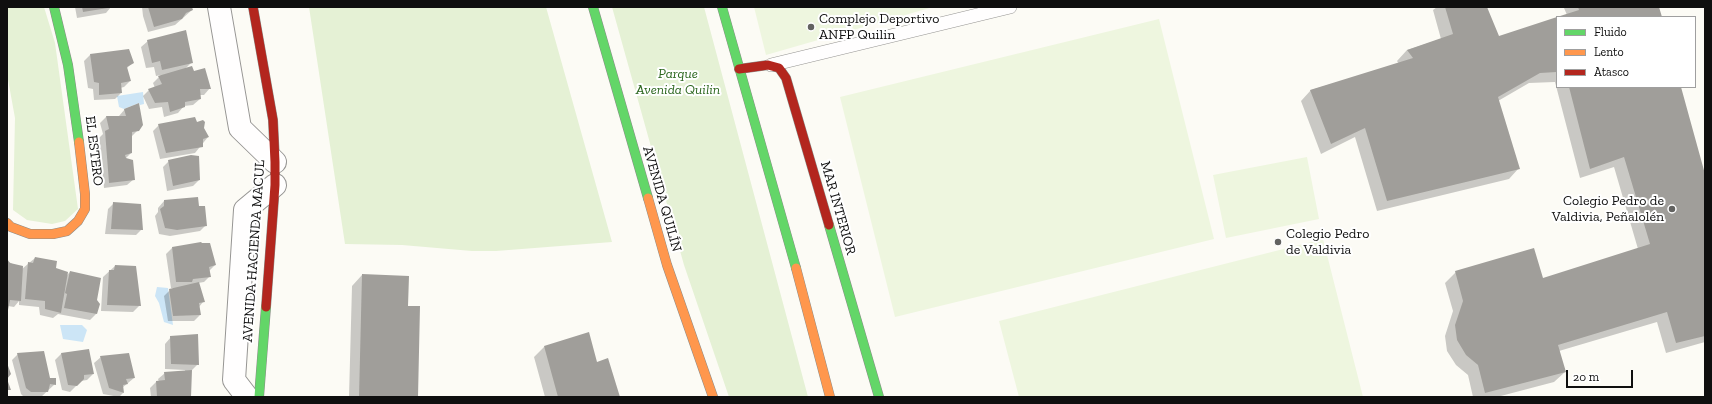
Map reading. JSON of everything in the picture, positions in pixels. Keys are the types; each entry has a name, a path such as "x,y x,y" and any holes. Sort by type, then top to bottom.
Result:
{"street":[{"name":"EL ESTERO","path":"7,223 11,227 30,234 53,234 67,231 78,221 84,209 82,161 68,65 54,7"},
{"path":"220,7 240,128 274,162"},
{"name":"AVENIDA QUILÍN","path":"593,7 667,266 713,397"},
{"path":"722,7 830,397"},
{"name":"AVENIDA HACIENDA MACUL","path":"252,9 273,120 274,162 274,185 258,397"},
{"path":"739,69 768,65"},
{"name":"MAR INTERIOR","path":"768,65 779,68 786,78 878,397"},
{"path":"247,397 234,380 245,210 274,185"}],"lane":[{"path":"768,65 1010,7"}],"green space":[{"path":"7,7 44,7 55,43 78,209 65,221 52,224 27,220 13,210 15,118 7,74"},
{"path":"309,7 546,7 612,242 496,251 472,251 402,245 345,244"},
{"name":"Parque Avenida Quilin","path":"612,7 704,7 808,397 729,397 684,265"},
{"name":"Complejo Deportivo ANFP Quilin","path":"754,7 933,7 766,55"},
{"path":"1159,19 1214,239 895,317 840,97"},
{"path":"1307,157 1319,219 1226,238 1213,175"},
{"path":"1323,239 1363,397 1019,397 999,321"}],"water":[{"path":"143,92 144,104 140,105 139,103 124,109 119,107 117,96"},
{"path":"157,287 168,288 173,325 164,322 159,303 155,296"},
{"path":"60,325 82,325 87,330 83,342 63,339"}],"building":[{"path":"82,7 108,7 108,8 83,12"},
{"path":"148,7 192,7 193,10 186,13 182,19 154,27"},
{"name":"Colegio Pedro de Valdivia, Peñalolén","path":"1445,7 1487,7 1499,36 1556,17 1556,72 1540,73 1498,97 1520,169 1387,201 1365,128 1331,144 1310,90 1413,58 1407,50 1453,34"},
{"path":"1578,7 1659,7 1662,16 1560,16 1579,10"},
{"path":"186,30 193,63 162,70 160,61 152,63 147,40"},
{"path":"129,49 134,63 127,67 131,81 121,83 122,93 99,95 99,83 94,82 90,54"},
{"path":"192,66 194,71 205,68 211,89 200,89 201,99 185,102 185,107 170,112 168,102 155,103 148,89 162,84 158,76"},
{"name":"Colegio Pedro de Valdivia, Peñalolén","path":"1569,88 1681,88 1705,174 1705,336 1676,343 1667,312 1558,345 1566,372 1485,393 1478,365 1466,355 1457,340 1455,325 1463,301 1455,271 1534,248 1543,278 1650,244 1624,157 1590,169"},
{"path":"139,103 143,125 139,131 132,132 132,153 125,155 126,158 133,160 135,180 109,183 105,131 109,129 106,116 126,116 124,109"},
{"path":"195,117 197,122 203,120 205,122 204,128 209,137 203,139 203,147 166,153 158,124"},
{"path":"191,155 199,156 200,180 173,186 168,160"},
{"path":"198,197 199,206 205,206 207,226 177,230 165,228 160,209 164,206 164,200"},
{"path":"113,202 141,204 143,230 111,229"},
{"path":"201,242 210,243 216,265 209,267 211,277 193,279 192,282 176,282 172,247"},
{"path":"35,257 57,261 56,268 68,272 61,313 45,309 45,301 25,299 28,262 33,263"},
{"path":"7,259 10,263 23,266 21,301 10,300 8,310"},
{"path":"115,265 136,266 141,306 107,305 109,270 114,270"},
{"path":"70,271 101,278 97,300 100,304 97,314 64,308 67,294 65,293"},
{"path":"362,274 409,276 408,306 420,306 418,397 359,397"},
{"path":"199,282 205,302 199,303 201,315 173,316 169,289"},
{"path":"589,332 597,362 608,358 620,397 558,397 544,346"},
{"path":"198,334 199,365 171,364 170,336"},
{"path":"89,349 94,374 84,375 84,379 77,386 68,385 61,353"},
{"path":"44,351 50,378 56,378 56,385 50,384 48,392 31,392 26,388 17,353"},
{"path":"129,353 135,378 126,379 128,384 123,385 124,393 109,388 100,356"},
{"path":"7,363 11,374 7,379"},
{"path":"192,370 191,397 157,397 156,381 165,380 164,372"},
{"path":"7,379 11,390 7,390"}],"traffic: fast":[{"path":"54,7 68,65 79,142"},
{"path":"593,7 648,198"},
{"path":"722,7 796,268"},
{"path":"829,225 879,397"},
{"path":"259,397 266,307"}],"traffic: slow":[{"path":"7,223 11,227 30,234 53,234 67,231 78,221 85,209 85,194 79,142"},
{"path":"648,198 667,265 713,397"},
{"path":"796,268 830,397"}],"traffic: jam":[{"path":"253,7 273,120 275,162 275,185 266,307"},
{"path":"739,69 768,65 779,68 786,78 829,225"}],"place":[{"name":"Complejo Deportivo ANFP Quilin","path":"811,27"},
{"name":"Colegio Pedro de Valdivia, Peñalolén","path":"1672,209"},
{"name":"Colegio Pedro de Valdivia","path":"1278,242"}]}
